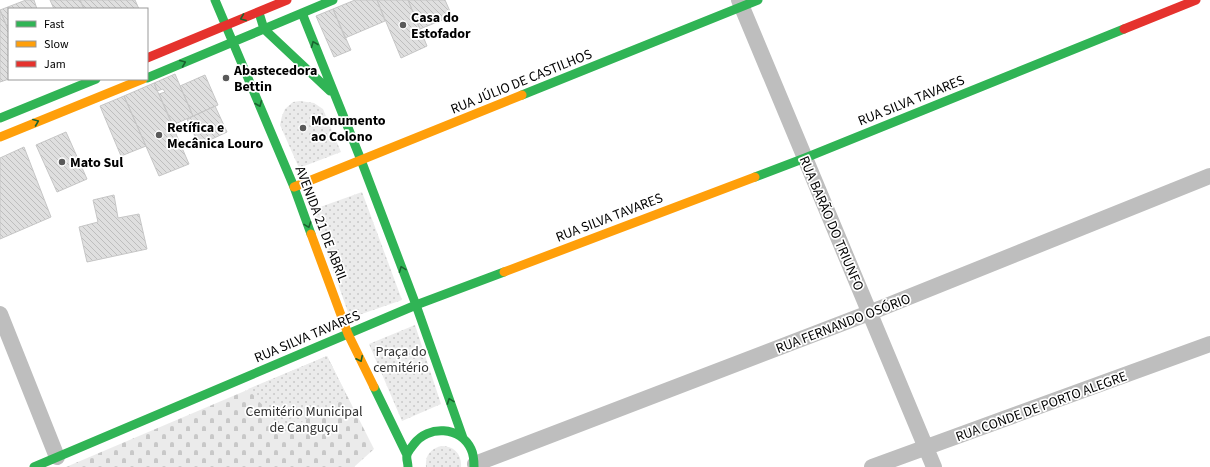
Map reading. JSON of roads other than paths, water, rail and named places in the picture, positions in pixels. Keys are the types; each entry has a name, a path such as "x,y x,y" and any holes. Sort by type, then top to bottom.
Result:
{"street":[{"name":"AVENIDA 21 DE ABRIL","path":"215,0 294,188 348,334 407,455"},
{"path":"148,58 226,26 257,9 287,0"},
{"path":"148,78 333,0"},
{"name":"RUA JÚLIO DE CASTILHOS","path":"294,188 741,3 758,0"},
{"name":"RUA SILVA TAVARES","path":"34,467 416,305 805,158 1196,0"},
{"name":"RUA BARÃO DO TRIUNFO","path":"741,3 934,467"},
{"path":"257,9 264,28 298,62 334,94"},
{"path":"302,13 361,160 416,305 463,438"},
{"path":"0,118 94,80"},
{"path":"0,137 141,80"},
{"name":"RUA FERNANDO OSÓRIO","path":"474,466 869,313 1210,176"},
{"path":"0,314 58,456"},
{"name":"RUA CONDE DE PORTO ALEGRE","path":"872,467 1210,344"},
{"path":"407,466 407,455 414,444 422,436 432,431 443,430 454,432 463,438 470,446 474,455 474,466"}],"place":[{"name":"Casa do Estofador","path":"403,25"},
{"name":"Abastecedora Bettin","path":"226,78"},
{"name":"Monumento ao Colono","path":"303,128"},
{"name":"Retífica e Mecânica Louro","path":"159,135"},
{"name":"Mato Sul","path":"62,162"}],"park label":[{"name":"Praça do cemitério","path":"401,360"},
{"name":"Cemitério Municipal de Canguçu","path":"304,420"}]}
